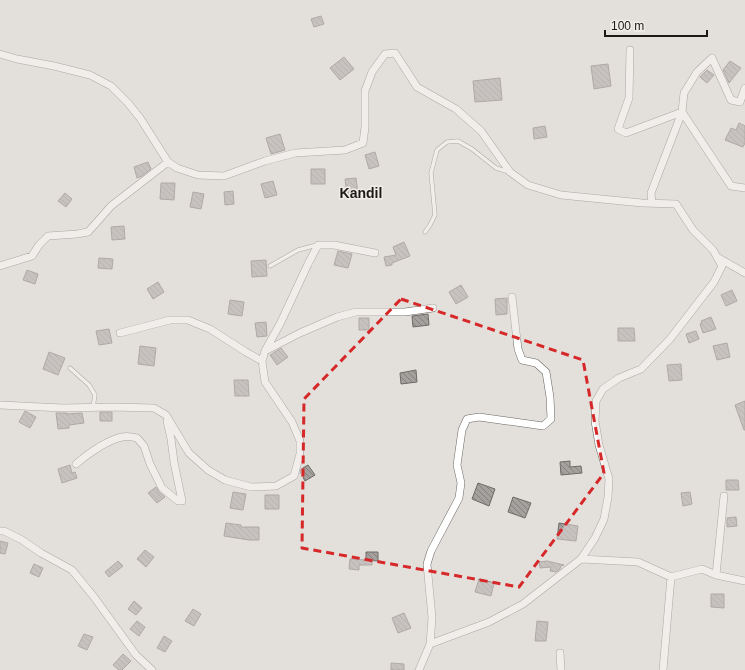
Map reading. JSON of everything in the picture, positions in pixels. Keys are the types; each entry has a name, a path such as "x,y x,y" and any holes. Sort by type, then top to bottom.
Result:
{"street":[{"path":"630,50 629,98 618,129 626,133 682,112"},
{"path":"0,54 90,75 111,86 132,108 168,162 177,168 198,175 224,176 265,161 295,153 345,150 362,143 365,127 365,90 372,72 385,54 395,52 417,87 456,109 481,131 510,172 528,185 562,195 676,204 693,230 713,250 722,266 714,282 670,339 641,369 619,378 603,389 596,401 597,433 609,479 608,496 604,519 595,538 581,559 523,604 489,622 430,644"},
{"path":"652,203 651,193 682,112 684,94 697,72 712,58 731,100 740,102 745,88"},
{"path":"682,112 731,186 745,188"},
{"path":"0,266 32,256 39,245 48,236 88,232 111,206 168,162"},
{"path":"0,405 63,408 154,408 166,415 189,453 208,470 225,480 251,487 276,486 294,476 300,454 300,441 292,422 265,382 262,361 265,351 280,324 318,244 334,245 375,254"},
{"path":"716,257 745,273"},
{"path":"419,670 430,644 432,618 427,564 431,551 459,498 461,484 457,465 462,430 467,419 479,417 543,426 551,419 550,397 546,372 536,363 522,360 518,350 512,297"},
{"path":"265,351 300,333 338,317 356,312 405,312 433,308"},
{"path":"120,333 170,320 188,320 210,329 262,361"},
{"path":"76,464 86,455 105,444 123,437 137,438 144,446 150,464 162,488 178,501 182,501 166,415"},
{"path":"716,575 724,496"},
{"path":"0,531 4,531 22,540 41,553 72,570 94,597 136,655 152,670"},
{"path":"581,559 638,562 671,577 702,569 716,575 745,581"},
{"path":"663,670 671,577"},
{"path":"560,653 561,670"}],"lane":[{"path":"425,232 435,215 431,173 437,150 447,142 458,141 472,149 496,168 510,172"},
{"path":"270,266 298,250 318,244"},
{"path":"70,368 89,385 95,394 93,408"}],"highlighted area":[{"path":"401,299 583,360 604,473 519,587 302,548 304,399"}],"building":[{"path":"321,16 324,24 314,27 311,19"},
{"path":"344,57 354,69 340,80 330,68"},
{"path":"730,61 741,68 729,83 723,70"},
{"path":"608,64 611,86 594,89 591,66"},
{"path":"707,70 714,75 707,83 700,77"},
{"path":"500,78 502,100 475,102 473,81"},
{"path":"739,123 745,126 745,143 743,147 725,140 731,128 736,130"},
{"path":"545,126 547,137 534,139 533,128"},
{"path":"280,134 285,150 271,154 266,138"},
{"path":"375,152 379,166 369,169 365,155"},
{"path":"148,162 151,169 137,178 134,167"},
{"path":"311,169 325,169 325,184 311,184"},
{"path":"356,178 358,194 347,195 345,179"},
{"path":"273,181 277,195 265,198 261,184"},
{"path":"161,183 175,183 174,200 160,199"},
{"path":"233,191 234,204 225,205 224,192"},
{"path":"193,192 204,194 201,209 190,207"},
{"path":"65,193 72,199 66,207 58,201"},
{"path":"124,226 125,239 112,240 111,227"},
{"path":"404,242 410,256 392,263 392,265 386,266 384,257 396,255 393,247"},
{"path":"338,251 352,254 348,268 334,265"},
{"path":"99,258 113,259 112,269 98,268"},
{"path":"266,260 267,276 252,277 251,261"},
{"path":"27,270 38,274 35,284 23,280"},
{"path":"158,282 164,292 153,299 147,289"},
{"path":"461,285 468,297 456,304 449,292"},
{"path":"732,290 737,301 726,306 721,295"},
{"path":"507,298 507,314 496,315 495,299"},
{"path":"230,300 244,302 242,316 228,314"},
{"path":"428,314 429,325 413,327 412,316"},
{"path":"711,317 716,329 703,333 700,324 702,323 701,321"},
{"path":"359,318 369,318 369,330 359,330"},
{"path":"266,322 267,336 257,337 255,323"},
{"path":"618,328 634,328 635,341 618,341"},
{"path":"109,329 112,343 99,345 96,331"},
{"path":"696,331 699,339 689,343 686,334"},
{"path":"727,343 730,357 717,360 713,346"},
{"path":"140,346 156,348 154,366 138,364"},
{"path":"281,348 288,357 277,365 270,355"},
{"path":"49,352 65,358 58,375 43,369"},
{"path":"681,364 682,380 669,381 667,365"},
{"path":"416,370 417,382 401,384 400,373"},
{"path":"234,380 248,380 249,396 235,396"},
{"path":"745,401 745,430 744,430 735,405"},
{"path":"25,411 36,417 30,428 19,422"},
{"path":"100,412 112,412 112,421 100,421"},
{"path":"56,413 82,413 84,423 69,425 69,428 58,429"},
{"path":"570,461 570,467 581,466 582,473 561,475 560,462"},
{"path":"70,465 72,473 75,472 77,478 62,483 58,469"},
{"path":"308,465 315,475 305,481 300,472 301,469"},
{"path":"726,480 738,480 739,490 726,490"},
{"path":"478,483 495,489 489,506 472,499"},
{"path":"156,487 165,497 157,503 148,493"},
{"path":"233,492 246,494 243,510 230,508"},
{"path":"690,492 692,504 683,506 681,493"},
{"path":"265,495 279,495 279,509 265,509"},
{"path":"513,497 531,503 525,518 508,512"},
{"path":"736,517 737,526 727,527 727,518"},
{"path":"226,523 241,525 241,527 259,527 259,540 224,536"},
{"path":"559,523 578,526 576,541 557,539"},
{"path":"0,541 8,543 5,554 0,553"},
{"path":"145,550 154,557 146,567 137,559"},
{"path":"366,552 378,552 378,561 372,561 372,565 359,565 359,570 349,569 350,559 366,560"},
{"path":"118,561 123,566 109,577 105,572"},
{"path":"547,561 564,565 561,566 556,572 550,571 551,567 540,568 539,562"},
{"path":"34,564 43,568 39,577 30,573"},
{"path":"479,579 494,583 491,596 475,592"},
{"path":"711,594 724,594 724,608 711,607"},
{"path":"134,601 142,608 136,615 128,609"},
{"path":"193,609 201,614 194,626 185,621"},
{"path":"404,613 411,628 398,633 392,618"},
{"path":"137,621 145,627 139,636 130,629"},
{"path":"537,621 548,622 546,641 535,641"},
{"path":"84,634 93,637 87,650 78,646"},
{"path":"164,636 172,641 165,652 157,648"},
{"path":"123,654 131,661 122,670 119,670 113,665"},
{"path":"391,663 404,664 404,670 391,670"}],"district":[{"name":"Kandil","path":"361,193"}]}
